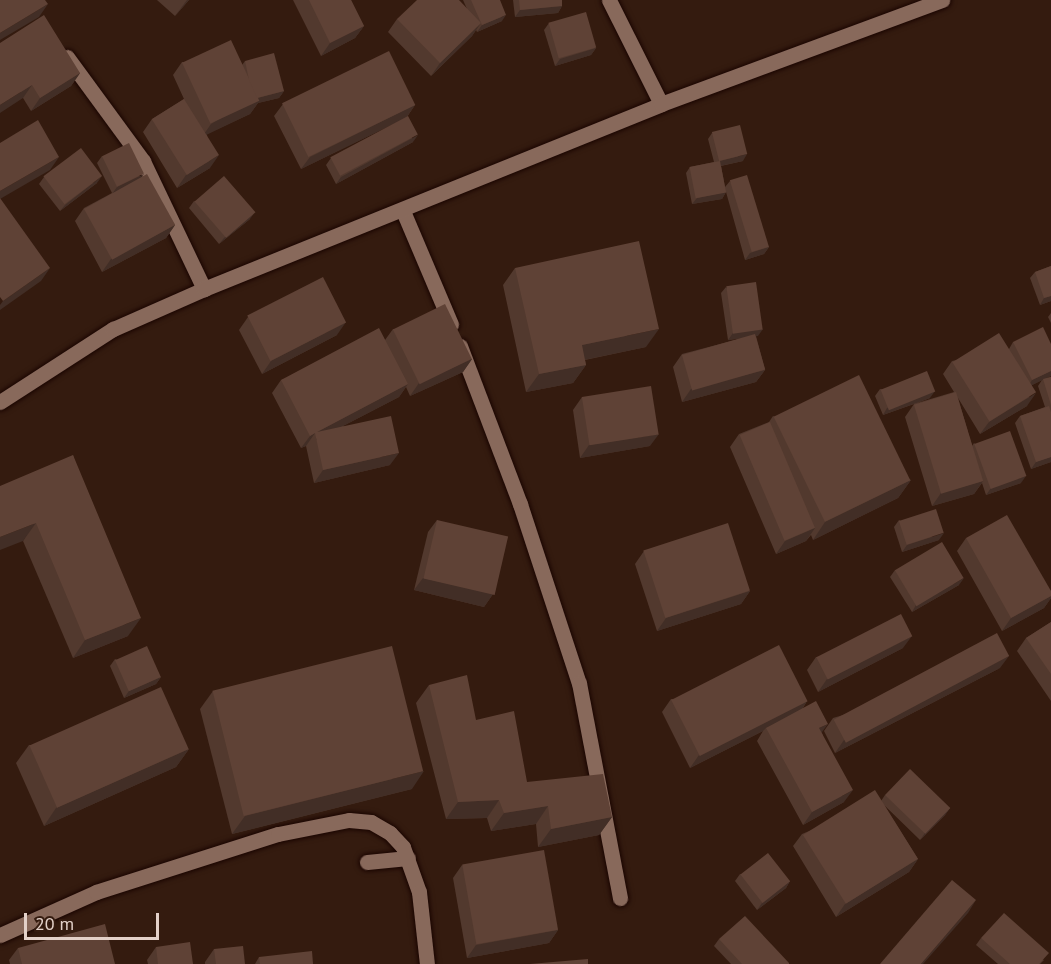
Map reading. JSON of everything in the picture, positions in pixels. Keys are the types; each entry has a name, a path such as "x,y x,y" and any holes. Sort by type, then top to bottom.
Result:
{"street":[{"path":"609,0 661,104"},
{"path":"0,402 113,329 204,289 403,211 661,104 942,0"},
{"path":"58,41 143,161 204,289"},
{"path":"403,211 461,349 563,631 579,683 620,898"},
{"path":"0,934 96,892 278,834 328,823 371,822 390,833 408,858 419,892 427,964"},
{"path":"367,862 408,858"}],"building":[{"path":"0,0 45,0 48,4 0,33"},
{"path":"309,0 351,0 364,26 330,43"},
{"path":"417,0 459,0 481,23 440,63 397,19"},
{"path":"471,0 500,0 506,15 482,25"},
{"path":"519,0 562,0 562,6 520,10"},
{"path":"586,12 596,48 559,58 549,23"},
{"path":"44,15 80,73 40,98 32,85 0,105 0,43"},
{"path":"231,40 259,101 210,124 182,63"},
{"path":"389,51 415,105 308,157 282,103"},
{"path":"274,53 284,91 257,98 249,80 245,61"},
{"path":"184,99 219,155 187,175 152,119"},
{"path":"408,116 418,135 340,176 330,157"},
{"path":"38,120 59,157 0,191 0,143"},
{"path":"740,125 747,154 719,161 712,132"},
{"path":"129,143 144,174 117,187 102,156"},
{"path":"81,148 102,176 65,204 43,176"},
{"path":"720,161 726,192 696,198 690,167"},
{"path":"147,174 175,225 112,260 84,209"},
{"path":"747,175 769,247 752,252 730,180"},
{"path":"224,176 255,212 226,238 195,202"},
{"path":"0,198 50,268 3,301 0,297"},
{"path":"639,241 659,329 582,345 586,365 539,374 515,268"},
{"path":"1051,266 1051,296 1044,298 1035,272"},
{"path":"323,277 346,322 270,361 247,316"},
{"path":"756,282 763,330 733,334 726,286"},
{"path":"445,304 472,359 420,384 393,329"},
{"path":"1043,327 1051,344 1051,371 1032,380 1013,342"},
{"path":"379,328 408,384 317,432 391,416 399,453 323,470 315,433 310,436 281,380"},
{"path":"999,333 1036,392 989,422 952,362"},
{"path":"755,334 765,370 692,391 682,355"},
{"path":"927,371 935,391 889,410 881,390"},
{"path":"859,375 910,480 825,522 774,417"},
{"path":"1051,377 1051,405 1043,379"},
{"path":"651,386 659,434 590,445 582,397"},
{"path":"956,392 983,481 941,494 914,405"},
{"path":"1049,406 1051,457 1036,462 1020,416"},
{"path":"770,422 815,528 785,541 740,435"},
{"path":"1010,431 1026,476 991,489 974,444"},
{"path":"73,455 141,618 85,640 36,523 0,537 0,486"},
{"path":"936,509 944,533 907,545 899,521"},
{"path":"1007,515 1051,591 1051,596 1011,618 966,538"},
{"path":"437,520 508,536 495,595 424,578"},
{"path":"728,523 750,591 665,618 643,551"},
{"path":"942,542 964,578 916,606 895,570"},
{"path":"901,614 912,636 828,679 816,657"},
{"path":"1051,622 1051,674 1026,638"},
{"path":"997,633 1009,656 846,743 834,720"},
{"path":"779,645 808,701 700,756 671,700"},
{"path":"147,646 161,677 129,691 115,660"},
{"path":"392,646 423,771 244,816 212,691"},
{"path":"467,675 476,720 514,711 527,782 603,774 612,817 551,829 548,806 504,813 499,800 458,802 429,685"},
{"path":"161,687 189,749 57,808 29,746"},
{"path":"816,701 828,724 819,728 853,790 812,812 766,728"},
{"path":"910,769 950,808 925,834 885,795"},
{"path":"875,790 918,859 846,904 803,835"},
{"path":"544,850 558,930 476,944 462,864"},
{"path":"768,853 790,881 763,903 740,875"},
{"path":"952,880 976,900 921,964 880,964"},
{"path":"1004,913 1049,953 1039,964 1010,964 981,938"},
{"path":"745,916 789,964 742,964 719,939"},
{"path":"105,924 115,964 22,964 18,948"},
{"path":"190,942 193,964 158,964 156,947"},
{"path":"243,946 245,964 216,964 214,949"},
{"path":"312,951 313,964 260,964 259,957"},
{"path":"588,959 588,964 530,964"}]}
